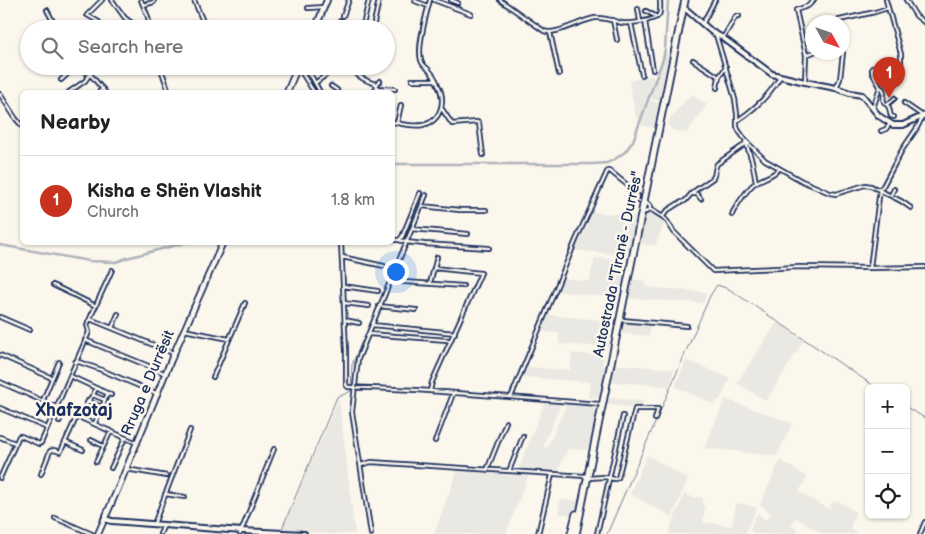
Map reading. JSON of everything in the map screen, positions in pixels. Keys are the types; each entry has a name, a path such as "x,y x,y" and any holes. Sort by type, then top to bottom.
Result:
{"highway":[{"name":"Autostrada \"Tiranë - Durrës\"","path":"573,534 620,320 684,8 684,0"},
{"name":"Autostrada \"Tiranë - Durrës\"","path":"573,534 580,512 639,198 684,0"},
{"path":"580,512 580,534"}],"main road":[{"path":"320,20 327,0"},
{"path":"288,90 294,75"},
{"name":"Rruga e Durrësit","path":"98,534 221,245"}],"street":[{"path":"96,20 87,15 102,0"},
{"path":"112,0 129,20"},
{"path":"141,0 148,20"},
{"path":"194,0 202,20"},
{"path":"343,16 349,0"},
{"path":"364,20 369,0"},
{"path":"375,20 379,0"},
{"path":"471,14 432,0 428,6 419,50 422,63 436,80 441,91 442,109 452,124 479,123 483,155"},
{"path":"451,0 458,3"},
{"path":"500,0 544,31 550,32 586,19 604,18 621,23 645,21 657,17 660,10 660,0"},
{"path":"702,24 715,0"},
{"path":"805,50 796,10 808,6 814,0"},
{"path":"886,0 901,54 901,65 894,72 875,67 872,68 872,72 880,88 883,88 883,101 890,109 891,116 894,117"},
{"path":"906,0 916,16 925,23"},
{"path":"415,1 428,6"},
{"path":"143,5 154,2"},
{"path":"308,8 324,7"},
{"path":"684,8 716,35 723,38 772,74 862,95 873,110 890,124 903,125 924,115"},
{"path":"850,18 888,8"},
{"path":"638,9 640,21"},
{"path":"47,10 52,20"},
{"path":"646,11 657,17"},
{"path":"723,38 736,16 739,16"},
{"path":"613,20 616,40"},
{"path":"645,21 652,70"},
{"path":"631,23 642,75"},
{"path":"550,32 558,74"},
{"path":"716,35 735,99 739,131 746,142 765,160 802,181 833,194 840,194 865,185 871,186 891,195 911,208"},
{"path":"693,60 719,77"},
{"path":"805,82 806,60"},
{"path":"836,88 840,79 842,60"},
{"path":"717,88 719,77 726,67"},
{"path":"61,80 66,75"},
{"path":"72,90 85,81 89,75"},
{"path":"91,75 103,90"},
{"path":"163,75 169,90"},
{"path":"303,75 313,90"},
{"path":"310,75 319,90"},
{"path":"315,83 324,75"},
{"path":"357,75 376,84"},
{"path":"738,120 746,115 775,87 780,77"},
{"path":"412,80 436,80"},
{"path":"376,84 380,81"},
{"path":"376,84 377,88 395,89"},
{"path":"331,86 337,89"},
{"path":"873,110 880,88"},
{"path":"0,94 20,124"},
{"path":"887,105 895,98"},
{"path":"904,103 924,115"},
{"path":"401,105 397,123 414,125 424,125 434,120 442,109"},
{"path":"870,268 880,189 924,115"},
{"path":"881,131 890,124"},
{"path":"746,142 756,182"},
{"path":"663,217 668,210 685,201 691,194 713,178 717,164 746,142"},
{"path":"732,215 746,192 756,182 779,169"},
{"path":"511,397 576,240 607,172 610,171 620,179 639,198"},
{"path":"891,195 894,189"},
{"path":"399,240 402,237 420,193"},
{"path":"691,194 697,194 701,199"},
{"path":"371,534 352,412 353,387 357,363 426,195"},
{"path":"647,203 650,209 663,217 674,232 713,271 799,267 925,267"},
{"path":"422,206 460,210 486,210"},
{"path":"642,213 650,209"},
{"path":"412,229 468,234"},
{"path":"395,240 490,248"},
{"path":"341,245 346,385 348,387 430,391 600,404"},
{"path":"342,257 384,266"},
{"path":"430,283 437,257"},
{"path":"430,391 481,274 434,268"},
{"path":"0,478 18,437 20,436 40,444 85,340 90,319 112,270"},
{"path":"390,280 463,286"},
{"path":"53,285 96,306"},
{"path":"343,286 378,291"},
{"path":"344,303 368,306"},
{"path":"213,377 244,304"},
{"path":"379,306 416,310"},
{"path":"112,328 118,314"},
{"path":"0,316 30,330"},
{"path":"90,319 174,354"},
{"path":"345,320 359,323"},
{"path":"620,320 687,326"},
{"path":"372,325 455,332"},
{"path":"184,330 229,339"},
{"path":"369,334 451,341"},
{"path":"85,340 166,374"},
{"path":"0,355 52,378"},
{"path":"43,400 59,362"},
{"path":"75,362 99,369 158,394"},
{"path":"70,376 110,394 104,400 95,423"},
{"path":"0,382 137,443"},
{"path":"41,474 50,451 60,452 96,388"},
{"path":"435,441 454,393"},
{"path":"93,395 104,400"},
{"path":"88,401 101,407"},
{"path":"0,408 47,428"},
{"path":"361,465 371,462 616,479 635,409 658,409 655,419"},
{"path":"59,422 64,410"},
{"path":"597,534 623,416"},
{"path":"487,470 506,422"},
{"path":"154,524 190,430"},
{"path":"96,462 111,431"},
{"path":"508,472 523,436"},
{"path":"0,437 16,443"},
{"path":"111,468 125,437"},
{"path":"91,440 104,446"},
{"path":"65,442 83,450"},
{"path":"241,532 274,449"},
{"path":"126,469 167,476"},
{"path":"538,534 552,474"},
{"path":"165,494 186,497"},
{"path":"55,518 92,534"},
{"path":"104,519 222,528 241,532 304,534"},
{"path":"920,534 925,522"},
{"path":"160,534 164,525"},
{"path":"205,534 208,528"},
{"path":"220,534 222,528"}],"shaded area":[{"path":"665,53 670,54 655,128 640,125 650,100 658,103 659,101 648,98 640,119 636,118 629,81 652,75 656,79"},
{"path":"692,94 707,105 686,133 672,130 668,125 671,117"},
{"path":"590,212 636,216 630,250 624,249 623,255 574,250"},
{"path":"648,213 665,221 655,246 638,243 643,214"},
{"path":"595,258 628,260 619,309 612,308 607,297 556,291 562,278 589,281"},
{"path":"629,279 646,281 646,287 706,292 704,303 626,298"},
{"path":"546,315 613,321 609,347 559,344 559,333 540,332"},
{"path":"621,320 651,323 649,336 618,333"},
{"path":"777,322 804,340 766,401 737,383"},
{"path":"572,353 604,356 602,365 606,366 600,398 588,397 590,382 521,377 525,367 570,370"},
{"path":"686,360 730,378 721,398 714,404 675,387"},
{"path":"613,364 674,369 670,387 609,382"},
{"path":"339,398 355,534 282,530"},
{"path":"606,398 643,401 642,408 606,405"},
{"path":"725,399 792,423 777,456 704,448"},
{"path":"545,401 561,404 543,446 547,448 567,403 598,405 589,450 568,449 557,473 518,470"},
{"path":"647,455 688,479 672,517 630,494"},
{"path":"780,460 807,477 799,492 829,509 832,501 836,503 837,500 856,512 850,528 856,532 855,534 823,534 796,518 791,525 798,530 795,534 755,534 749,530 757,513 766,520 771,513 760,505"},
{"path":"458,469 529,474 506,534 434,534"},
{"path":"684,494 703,498 702,505 705,506 703,522 732,526 736,503 757,507 745,534 668,534"},
{"path":"560,500 578,501 575,516 558,513"}],"waterway":[{"path":"395,164 593,164 607,163 615,159 625,152 633,141 663,59 668,0"},
{"path":"0,245 89,261 116,262 177,245"},
{"path":"607,534 710,296 717,285 729,289 871,384"},
{"path":"281,531 337,397 351,391 352,365 362,341"},
{"path":"910,409 925,418"}],"place":[{"name":"Kisha e Shën Vlashit","path":"889,98"}],"district":[{"name":"Xhafzotaj","path":"74,410"}]}
